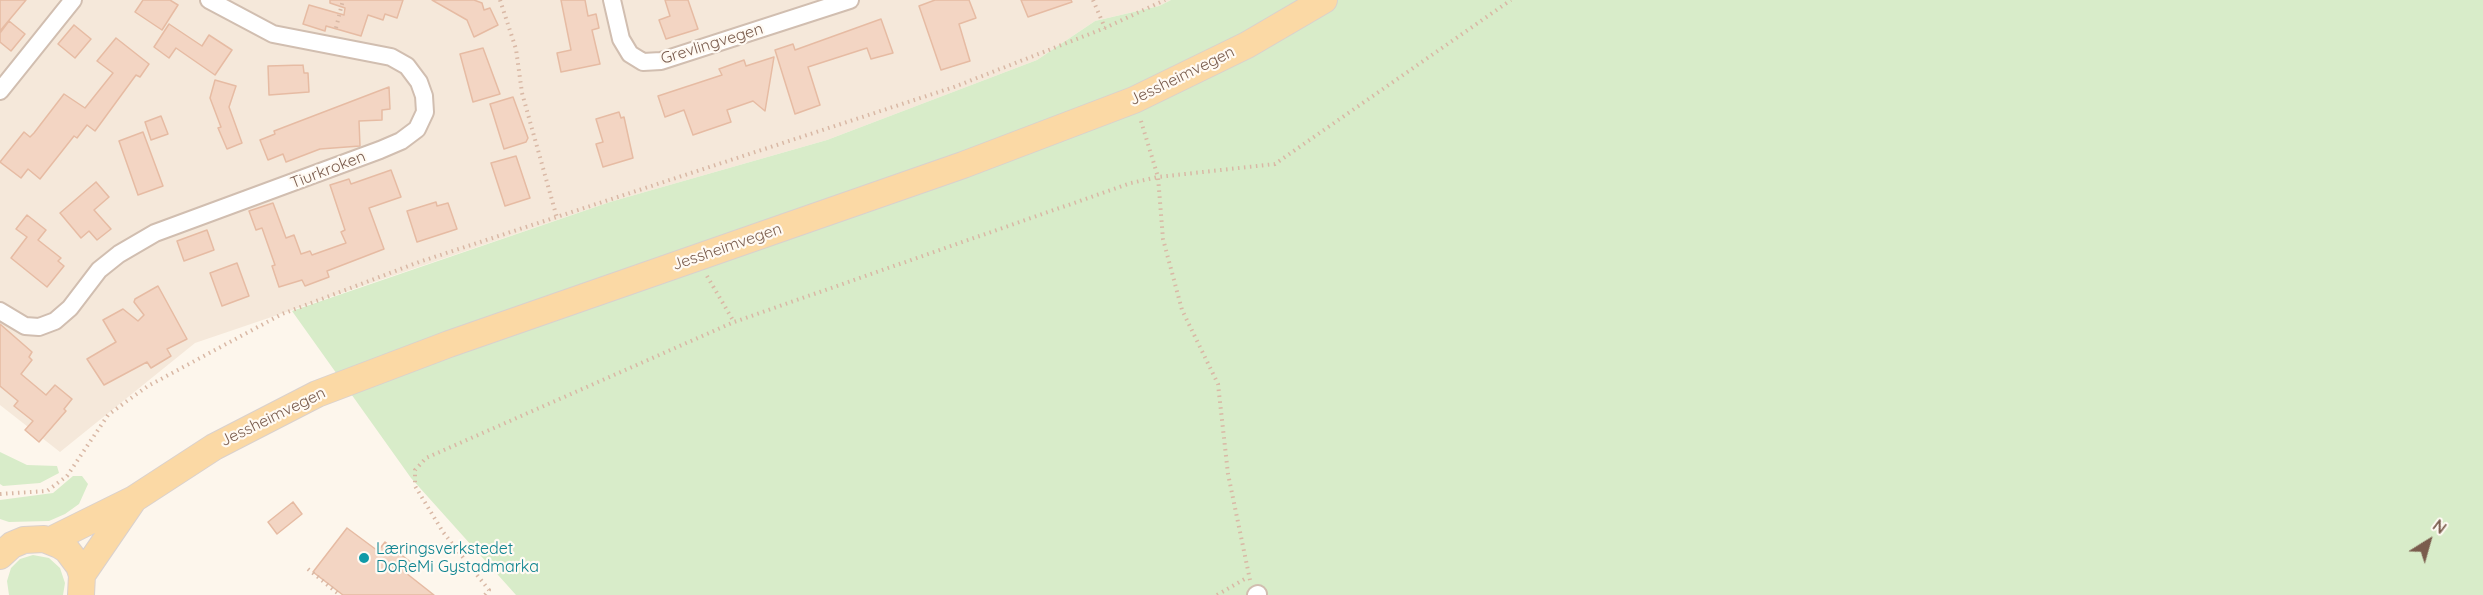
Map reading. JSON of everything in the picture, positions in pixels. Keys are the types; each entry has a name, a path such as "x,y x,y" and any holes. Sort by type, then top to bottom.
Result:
{"main road":[{"name":"Jessheimvegen","path":"51,540 134,499 214,447 317,394 405,359 952,169 1134,100 1247,45 1324,0"},
{"name":"Jessheimvegen","path":"82,585 134,499"},
{"path":"4,546 31,539 51,540 74,558 82,585"}],"street":[{"path":"0,91 73,0"},
{"name":"Tiurkroken","path":"0,311 25,326 39,327 55,321 70,308 99,270 155,233 380,150 401,141 417,129 425,112 424,96 419,82 407,66 391,57 273,34 209,0"},
{"name":"Grevlingvegen","path":"612,0 621,39 630,54 643,63 661,61 850,0"}],"path":[{"path":"332,46 343,0"},
{"path":"500,0 516,49 522,93 557,218"},
{"path":"1093,0 1105,28"},
{"path":"0,494 47,491 67,476 108,416 127,401 148,386 282,314 419,262 954,87 1105,28 1165,0"},
{"path":"485,595 489,590 443,532 415,486 415,470 426,458 734,322 1131,183 1158,177 1275,164 1511,0"},
{"path":"1134,100 1158,177 1163,239 1182,310 1218,384 1228,474 1249,577 1257,594"},
{"path":"697,258 734,322"},
{"path":"308,568 340,595"},
{"path":"1217,595 1249,577"}],"shaded area":[{"path":"0,0 1171,0 1159,6 1095,21 1037,60 827,140 610,202 195,343 60,452 0,405"}],"green space":[{"path":"1171,0 2483,0 2483,595 516,595 411,478 292,311 610,202 827,140 1037,60 1095,21 1159,6"},
{"path":"0,452 27,465 57,466 59,473 40,483 3,486 0,484"},
{"path":"73,476 82,476 88,484 79,504 65,514 49,521 9,522 0,519 0,500 53,493"},
{"path":"33,555 49,558 60,568 65,583 63,595 9,595 7,581 11,568 20,559"}],"building":[{"path":"0,0 26,0 0,31"},
{"path":"143,0 170,0 178,5 162,30 135,12"},
{"path":"330,0 403,0 397,18 385,14 383,20 368,15 361,36 326,26 325,31 303,24 309,5 344,15 345,8 330,3"},
{"path":"432,0 474,0 482,3 484,10 490,8 498,25 474,37 467,20"},
{"path":"561,0 585,0 588,16 596,14 599,28 592,30 600,64 561,72 557,53 571,50"},
{"path":"665,0 688,0 698,29 666,39 659,20 670,16"},
{"path":"935,0 969,0 976,18 959,24 970,61 941,70 919,6"},
{"path":"1021,0 1071,0 1072,2 1028,17"},
{"path":"881,19 893,53 871,59 867,48 808,67 820,105 795,114 775,50 793,44 795,50"},
{"path":"9,21 25,34 11,51 0,42 0,33"},
{"path":"169,24 202,46 209,35 232,50 215,75 176,48 169,58 154,47"},
{"path":"74,25 91,39 75,58 58,44"},
{"path":"116,38 149,64 140,77 136,75 95,131 87,125 77,138 74,136 40,179 28,169 21,178 0,162 24,132 30,137 34,133 64,94 85,108 113,73 97,61"},
{"path":"483,48 500,94 473,102 460,54"},
{"path":"774,57 765,111 753,101 727,110 731,122 693,135 684,110 665,117 658,96 722,75 719,69 744,60 746,66"},
{"path":"303,65 304,73 308,73 309,92 269,95 268,66"},
{"path":"215,80 236,86 229,107 242,143 227,149 218,128 221,127 210,98"},
{"path":"389,87 390,109 382,110 382,120 359,121 360,146 320,149 286,162 283,154 268,160 260,140 275,134 274,131"},
{"path":"513,97 528,138 526,142 504,149 490,104"},
{"path":"619,112 621,118 624,117 633,158 603,167 596,144 603,142 596,119"},
{"path":"161,116 168,134 151,140 145,122"},
{"path":"143,132 163,186 138,195 119,141"},
{"path":"516,156 530,198 505,206 491,163"},
{"path":"391,170 401,197 369,208 384,249 327,271 329,277 305,286 302,280 279,287 272,266 275,265 262,228 256,230 249,211 273,203 286,238 294,235 301,254 310,251 312,255 346,243 341,232 345,230 330,185 349,179 351,184"},
{"path":"96,182 109,197 94,210 111,229 97,240 89,231 81,238 60,213"},
{"path":"436,202 437,206 448,203 457,229 417,242 407,211"},
{"path":"27,215 46,230 38,240 61,258 58,261 64,266 47,287 11,258 27,237 16,229"},
{"path":"207,230 214,250 184,261 177,241"},
{"path":"237,263 249,296 222,306 210,273"},
{"path":"158,286 187,339 167,349 171,356 151,368 147,362 104,385 87,359 116,342 103,320 123,309 138,321 144,315 134,302 135,299"},
{"path":"0,324 32,352 29,357 32,360 21,374 46,395 55,385 72,399 64,409 66,411 39,442 25,430 33,421 14,406 18,401 0,386"},
{"path":"293,502 302,514 277,534 268,522"},
{"name":"Læringsverkstedet DoReMi Gystadmarka","path":"347,528 378,551 385,542 413,564 406,573 434,595 343,595 313,572"}],"place":[{"name":"Læringsverkstedet DoReMi Gystadmarka","path":"364,558"}]}
